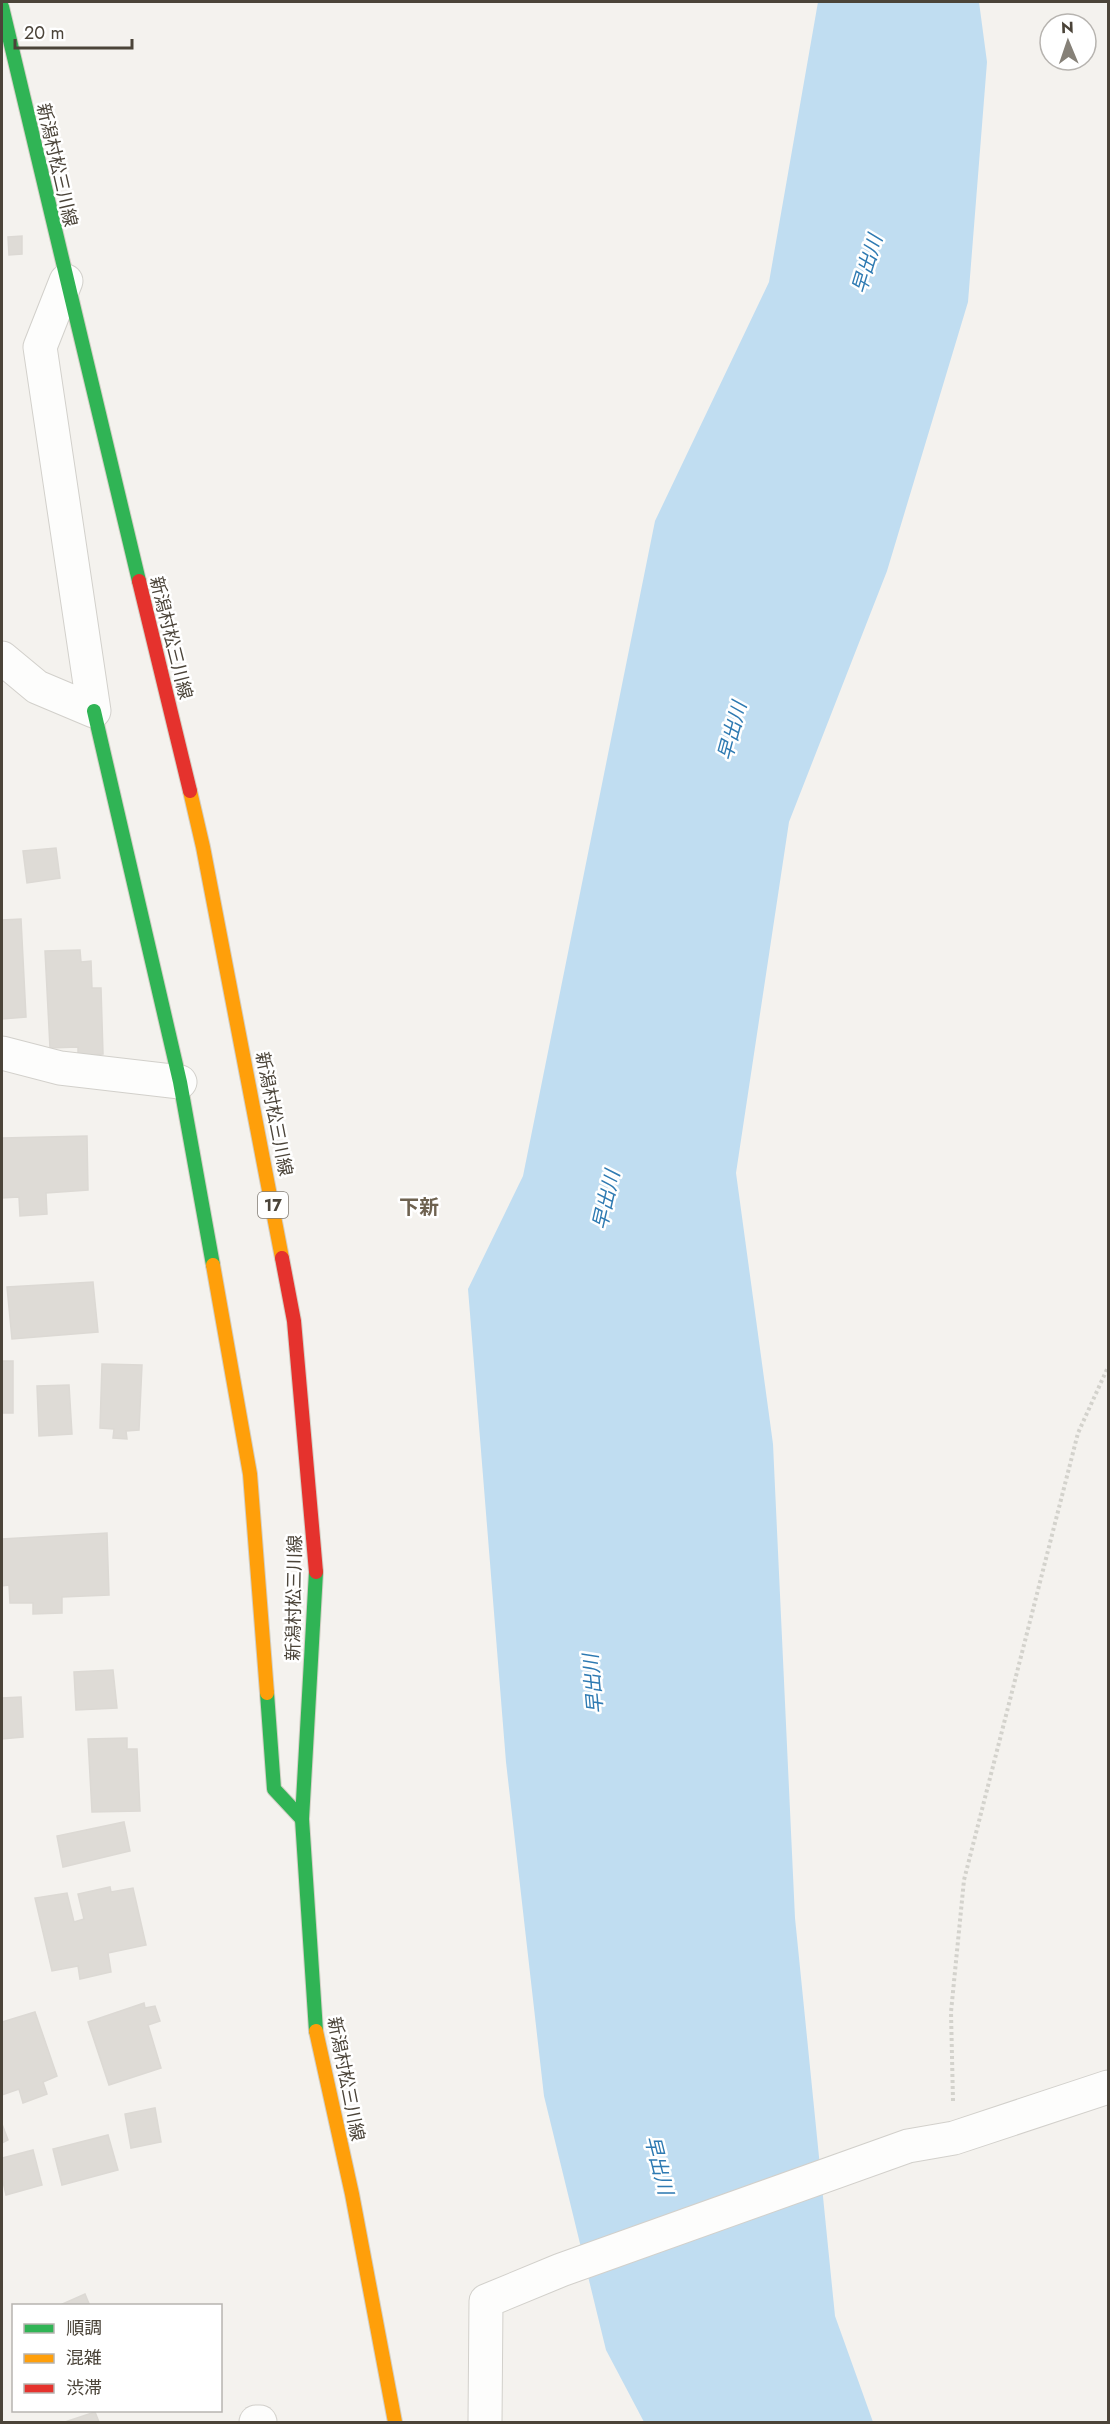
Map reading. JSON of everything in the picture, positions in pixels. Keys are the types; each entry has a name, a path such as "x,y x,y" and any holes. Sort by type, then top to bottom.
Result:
{"main road":[{"name":"新潟村松三川線","path":"2,7 203,847 294,1321 316,1563 303,1819 316,2033 352,2194 394,2422"},
{"path":"93,711 180,1082 250,1474 274,1789 303,1819"}],"street":[{"path":"66,280 40,347 93,711"},
{"path":"2,658 37,687 93,711"},
{"path":"2,1053 60,1068 180,1082"},
{"path":"485,2422 486,2301 561,2270 908,2146 954,2138 1108,2087"}],"path":[{"path":"954,2138 951,2013 964,1880 1078,1433 1108,1367"}],"water":[{"name":"早出川","path":"818,2 979,2 987,62 968,302 887,571 789,822 736,1173 773,1444 795,1918 835,2316 873,2422 644,2422 606,2350 544,2096 506,1762 468,1289 523,1176 655,521 769,282"}],"building":[{"path":"22,236 22,254 9,255 8,237"},
{"path":"56,848 60,878 27,883 23,851"},
{"path":"21,919 26,1017 2,1019 2,920"},
{"path":"80,950 81,962 91,961 92,988 101,988 103,1054 78,1056 78,1047 50,1048 45,951"},
{"path":"87,1136 88,1190 46,1193 47,1214 20,1216 19,1197 2,1198 2,1138"},
{"path":"93,1282 98,1332 12,1339 7,1287"},
{"path":"2,1361 13,1361 13,1413 2,1413"},
{"path":"102,1364 142,1365 139,1430 126,1431 127,1439 113,1438 114,1429 100,1428"},
{"path":"69,1385 72,1434 39,1436 37,1386"},
{"path":"107,1533 109,1595 62,1597 62,1613 33,1614 33,1603 10,1603 9,1585 2,1586 2,1539"},
{"path":"113,1670 117,1708 76,1710 74,1672"},
{"path":"21,1697 23,1737 2,1739 2,1698"},
{"path":"127,1738 127,1749 137,1749 140,1811 92,1812 88,1739"},
{"path":"124,1822 130,1851 63,1867 57,1836"},
{"path":"110,1887 111,1892 133,1888 146,1945 108,1953 111,1972 80,1979 78,1966 52,1971 35,1898 67,1893 74,1922 84,1919 78,1894"},
{"path":"144,2003 145,2008 155,2006 160,2021 148,2025 161,2068 109,2085 88,2022"},
{"path":"35,2012 57,2076 43,2082 47,2094 23,2103 19,2089 2,2095 2,2022"},
{"path":"155,2108 161,2142 131,2148 125,2114"},
{"path":"2,2124 8,2140 2,2143"},
{"path":"108,2135 118,2170 62,2185 53,2149"},
{"path":"33,2150 42,2185 6,2195 2,2177 2,2158"},
{"path":"85,2294 89,2304 62,2304"},
{"path":"95,2412 99,2422 65,2422"}],"traffic: fast":[{"path":"2,7 139,581"},
{"path":"94,711 180,1082 213,1265"},
{"path":"316,1572 302,1819 316,2031"},
{"path":"267,1693 274,1789 302,1819"}],"traffic: slow":[{"path":"190,791 203,847 282,1258"},
{"path":"213,1265 250,1474 267,1693"},
{"path":"316,2031 352,2194 395,2422"}],"traffic: jam":[{"path":"139,581 190,791"},
{"path":"282,1258 294,1321 316,1572"}],"district":[{"name":"下新","path":"419,1207"}]}
